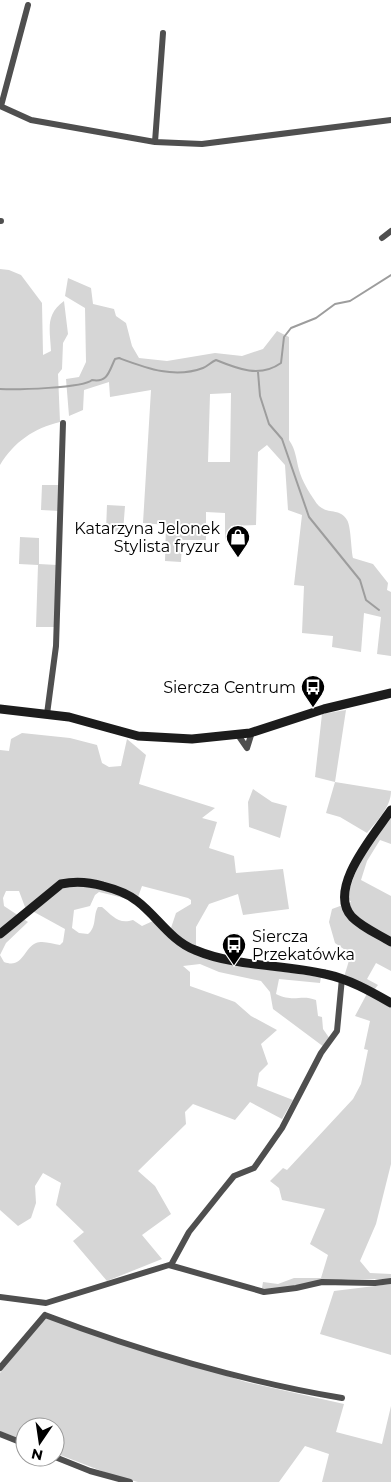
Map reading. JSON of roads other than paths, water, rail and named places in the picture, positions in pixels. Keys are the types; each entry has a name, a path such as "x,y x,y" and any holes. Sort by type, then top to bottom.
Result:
{"street":[{"path":"28,5 0,106 31,120 155,142 202,144 391,120"},
{"path":"155,142 162,33"},
{"path":"382,238 391,231"},
{"path":"47,714 57,642 63,423"},
{"path":"0,709 69,717 121,733 153,738 192,739 252,732 318,711 391,693"},
{"path":"238,735 247,748 252,732"},
{"path":"391,810 364,848 347,883 343,898 352,916 391,942"},
{"path":"0,934 24,916 52,890 70,882 83,882 113,888 136,900 178,939 195,950 212,956 342,978 391,1003"},
{"path":"171,1265 189,1232 221,1192 234,1176 254,1168 282,1128 321,1054 337,1031 342,978"},
{"path":"0,1297 46,1303 171,1265 264,1292 322,1282 375,1284 391,1281"},
{"path":"0,1368 45,1315 46,1303"},
{"path":"45,1315 82,1329 222,1371 342,1398"},
{"path":"0,1434 15,1440"},
{"path":"65,1461 90,1471 130,1482"}],"waterway":[{"path":"0,389 63,387 86,383 92,380 102,380 107,375 115,359 119,358 160,371 171,372 192,371 205,367 216,360 241,369 257,371 273,368 281,363 284,337 291,328 316,318 335,304 350,301 391,275"},
{"path":"258,372 260,396 269,424 282,439 309,517 360,580 366,600 379,610"}],"place":[{"name":"Katarzyna Jelonek Stylista fryzur","path":"238,558"},
{"name":"Siercza Centrum","path":"313,708"},
{"name":"Siercza Przekatówka","path":"234,966"}]}
